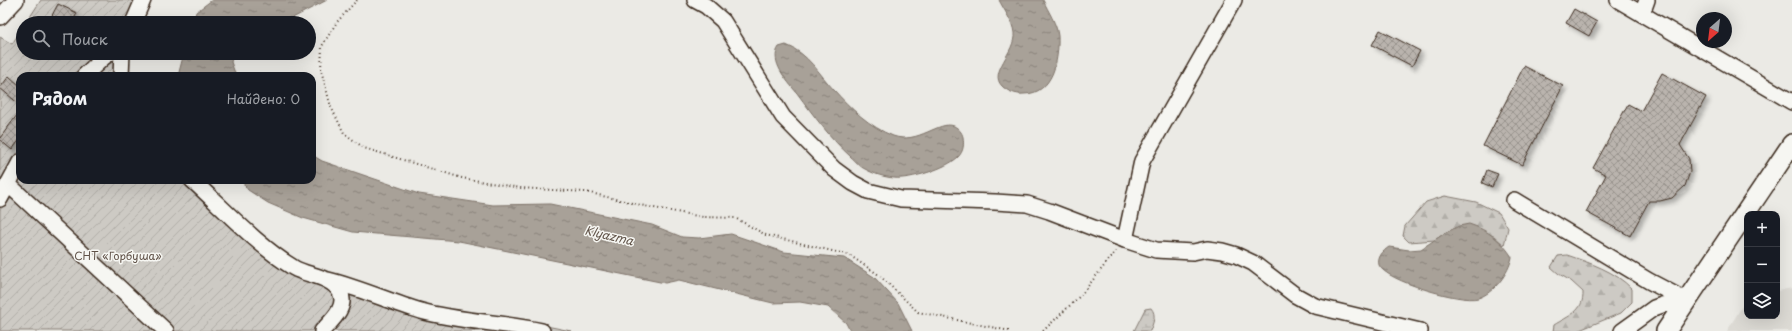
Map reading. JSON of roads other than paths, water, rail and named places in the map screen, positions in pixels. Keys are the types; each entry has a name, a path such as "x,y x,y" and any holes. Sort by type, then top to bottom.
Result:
{"main road":[{"path":"1666,331 1792,144"}],"street":[{"path":"0,17 16,0"},
{"path":"136,16 143,0"},
{"path":"695,0 706,6 723,21 783,117 834,169 853,183 868,191 901,199 1027,204 1156,250 1187,252 1207,249 1236,255 1253,263 1295,295 1315,306 1333,312 1420,331"},
{"path":"1126,240 1142,160 1234,0"},
{"path":"1618,0 1644,7 1792,102"},
{"path":"88,72 101,60"},
{"path":"121,72 122,60"},
{"path":"0,199 16,169"},
{"path":"8,184 166,331"},
{"path":"196,184 274,254 296,269 326,280 353,286 420,311 542,331"},
{"path":"1514,200 1649,281 1687,301"},
{"path":"325,330 337,314 342,302 340,291 326,280"},
{"path":"1622,331 1654,308 1662,305 1687,301"}],"water":[{"path":"212,0 327,0 296,16 195,16 196,12"},
{"path":"999,0 1043,0 1056,27 1058,45 1052,74 1048,82 1042,88 1034,92 1018,94 1012,92 1004,88 999,80 998,74 1011,47 1014,33 1010,20"},
{"path":"786,45 801,53 813,64 847,104 876,128 893,136 902,138 919,135 942,126 954,126 960,130 963,137 963,147 960,155 953,161 937,169 909,177 887,177 875,174 863,168 843,150 829,134 780,71 776,53 779,47"},
{"path":"182,60 231,60 235,72 179,72"},
{"name":"Klyazma","path":"316,157 322,161 419,194 493,205 550,204 652,225 682,237 699,238 731,234 784,252 844,258 874,277 898,303 912,331 850,331 846,323 828,307 800,302 773,303 679,280 665,283 459,241 353,232 303,218 268,203 248,190 244,184 316,184"},
{"path":"1469,224 1482,229 1494,237 1504,246 1512,257 1508,269 1500,282 1490,292 1478,298 1469,299 1441,294 1409,284 1395,278 1384,271 1379,265 1381,254 1389,247 1409,250 1421,249 1445,233 1459,226"}],"park label":[{"name":"СНТ «Горбуша»","path":"118,256"}]}
